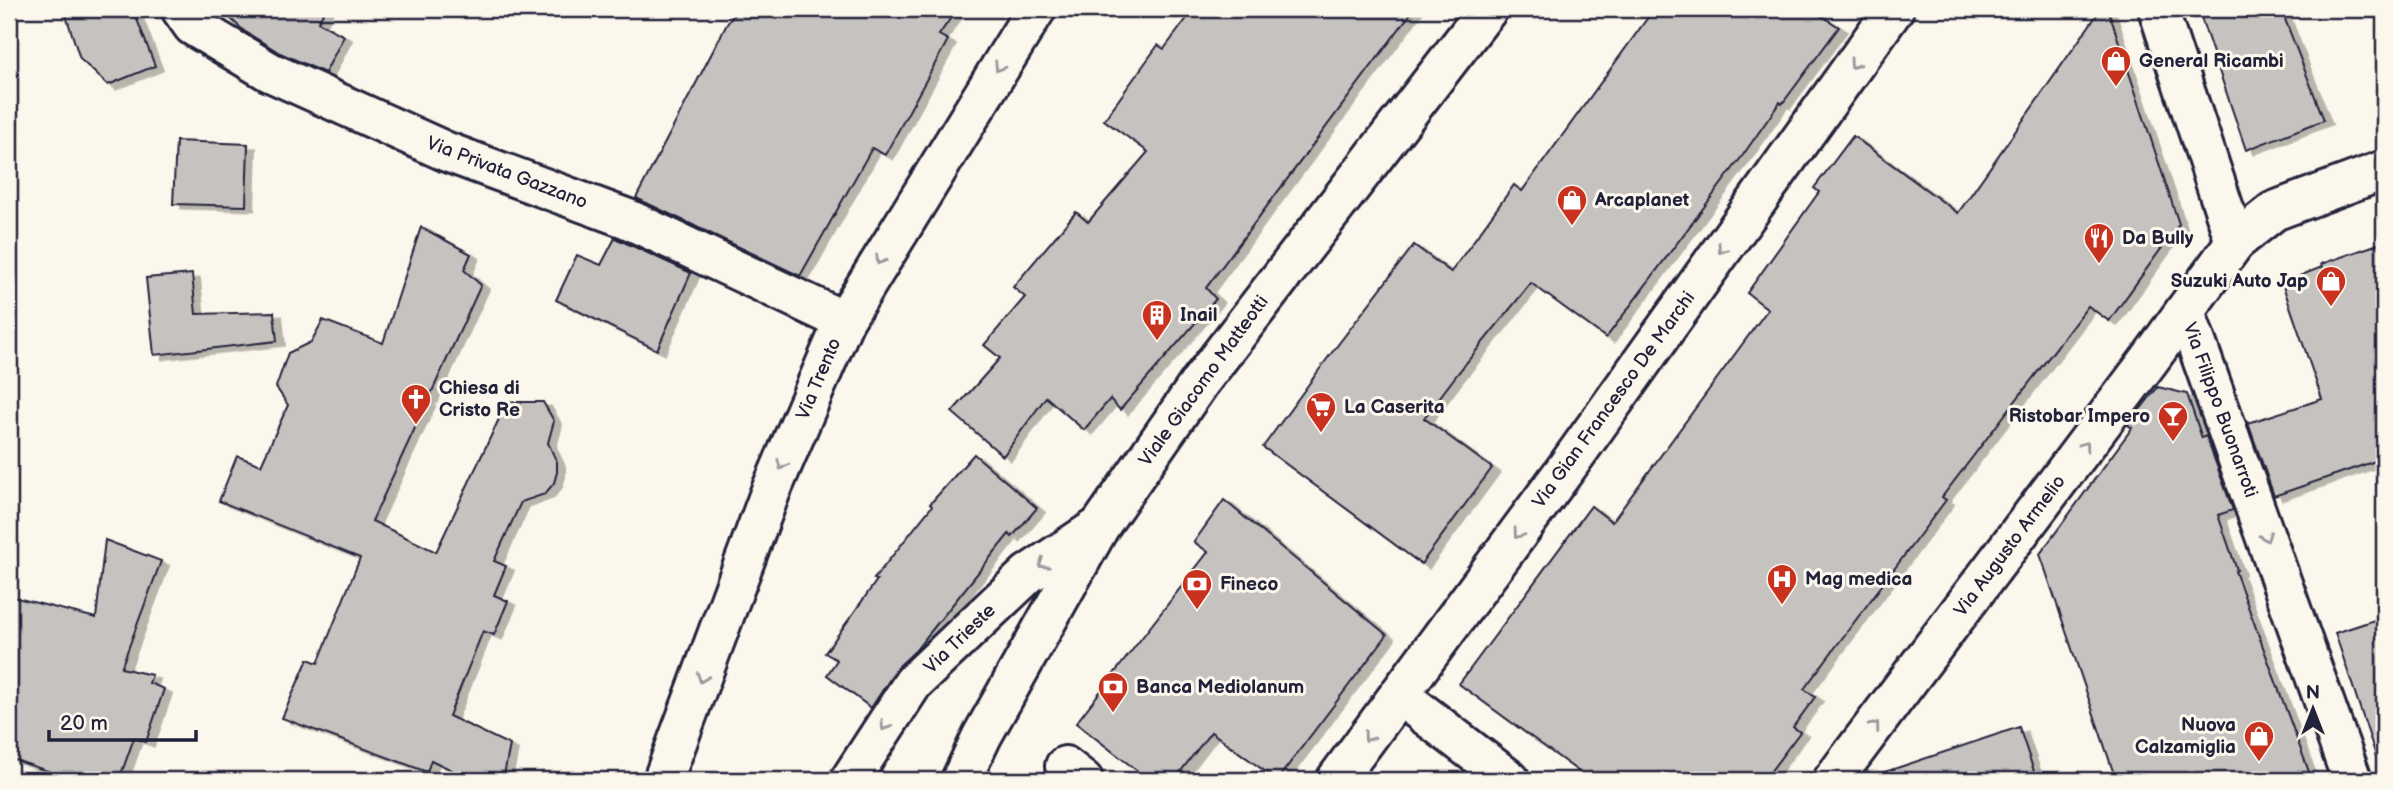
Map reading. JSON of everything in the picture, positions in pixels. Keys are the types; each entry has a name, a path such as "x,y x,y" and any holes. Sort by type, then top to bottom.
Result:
{"street":[{"name":"Via Privata Gazzano","path":"181,9 193,26 270,72 447,152 628,219 844,321"},
{"name":"Via Trento","path":"663,780 770,493 844,321 1036,9"},
{"name":"Viale Giacomo Matteotti","path":"961,780 987,728 1100,526 1200,382 1488,9"},
{"path":"2158,9 2235,242 2274,211 2384,170"},
{"name":"Via Gian Francesco De Marchi","path":"1336,780 1567,467 1886,11"},
{"name":"Via Filippo Buonarroti","path":"2235,242 2185,311 2353,780"},
{"name":"Via Augusto Armelio","path":"1833,780 2185,311"},
{"name":"Via Trieste","path":"850,780 913,683 1028,574 1100,526"},
{"path":"1399,695 1510,780"}],"building":[{"path":"64,9 133,9 155,66 108,85 80,59"},
{"path":"220,9 325,9 318,22 344,36 325,73 280,53 244,31"},
{"path":"738,9 957,9 939,35 948,40 885,155 872,148 800,276 636,198 727,24"},
{"path":"1194,9 1414,9 1206,288 1216,299 1120,410 1110,399 1084,430 1046,397 1003,456 952,412 1000,358 984,345 1025,297 1013,287 1076,212 1088,222 1148,152 1104,120 1158,45 1164,49"},
{"path":"1654,9 1811,9 1839,27 1782,104 1780,102 1606,338 1531,283 1458,373 1424,418 1492,468 1421,564 1263,447 1414,245 1451,272 1514,185 1522,191"},
{"path":"2101,9 2108,9 2179,224 2109,321 2088,306 1942,497 1946,500 1804,689 1815,697 1793,727 1800,732 1764,780 1590,780 1459,684 1591,506 1612,522 1768,309 1747,293 1819,192 1814,188 1853,136 1958,213"},
{"path":"2198,9 2281,9 2324,120 2246,150"},
{"path":"176,141 248,144 246,206 173,204"},
{"path":"421,227 471,254 464,270 481,285 429,398 423,402 427,402 372,521 436,552 507,402 543,402 554,421 548,443 557,462 554,483 545,494 521,502 494,561 506,566 494,595 508,601 494,635 483,631 449,716 510,745 503,780 472,780 431,760 427,772 282,718 308,659 318,663 360,558 219,501 237,456 261,465 288,405 276,387 288,353 311,342 323,320 383,343"},
{"path":"615,238 691,273 657,350 556,300 577,255 601,265"},
{"path":"2384,242 2384,458 2274,496 2248,423 2322,399 2282,283 2322,267 2321,264"},
{"path":"192,274 196,314 274,312 277,341 154,355 146,278"},
{"path":"2158,387 2187,394 2202,438 2206,436 2233,510 2218,515 2237,570 2235,571 2312,780 2116,780 2040,554 2132,428 2128,425"},
{"path":"974,454 1037,508 1012,537 1009,534 916,650 898,667 871,708 827,675 837,660 825,653 877,580 874,579 932,506 930,504"},
{"path":"1224,500 1387,635 1277,780 1211,732 1174,780 1149,780 1076,723 1208,552 1194,542"},
{"path":"105,540 161,561 121,668 152,675 149,683 164,689 146,742 134,738 119,780 74,780 9,758 9,596 96,618"},
{"path":"2384,617 2384,758 2377,759 2335,633"},
{"path":"2019,727 2037,780 1883,780 1882,773"}],"place":[{"name":"General Ricambi","path":"2116,88"},
{"name":"Arcaplanet","path":"1572,227"},
{"name":"Da Bully","path":"2099,265"},
{"name":"Suzuki Auto Jap","path":"2331,308"},
{"name":"Inail","path":"1157,342"},
{"name":"Chiesa di Cristo Re","path":"416,426"},
{"name":"La Caserita","path":"1321,434"},
{"name":"Ristobar Impero","path":"2173,443"},
{"name":"Mag medica","path":"1782,606"},
{"name":"Fineco","path":"1197,611"},
{"name":"Banca Mediolanum","path":"1113,714"},
{"name":"Nuova Calzamiglia","path":"2259,763"}]}
